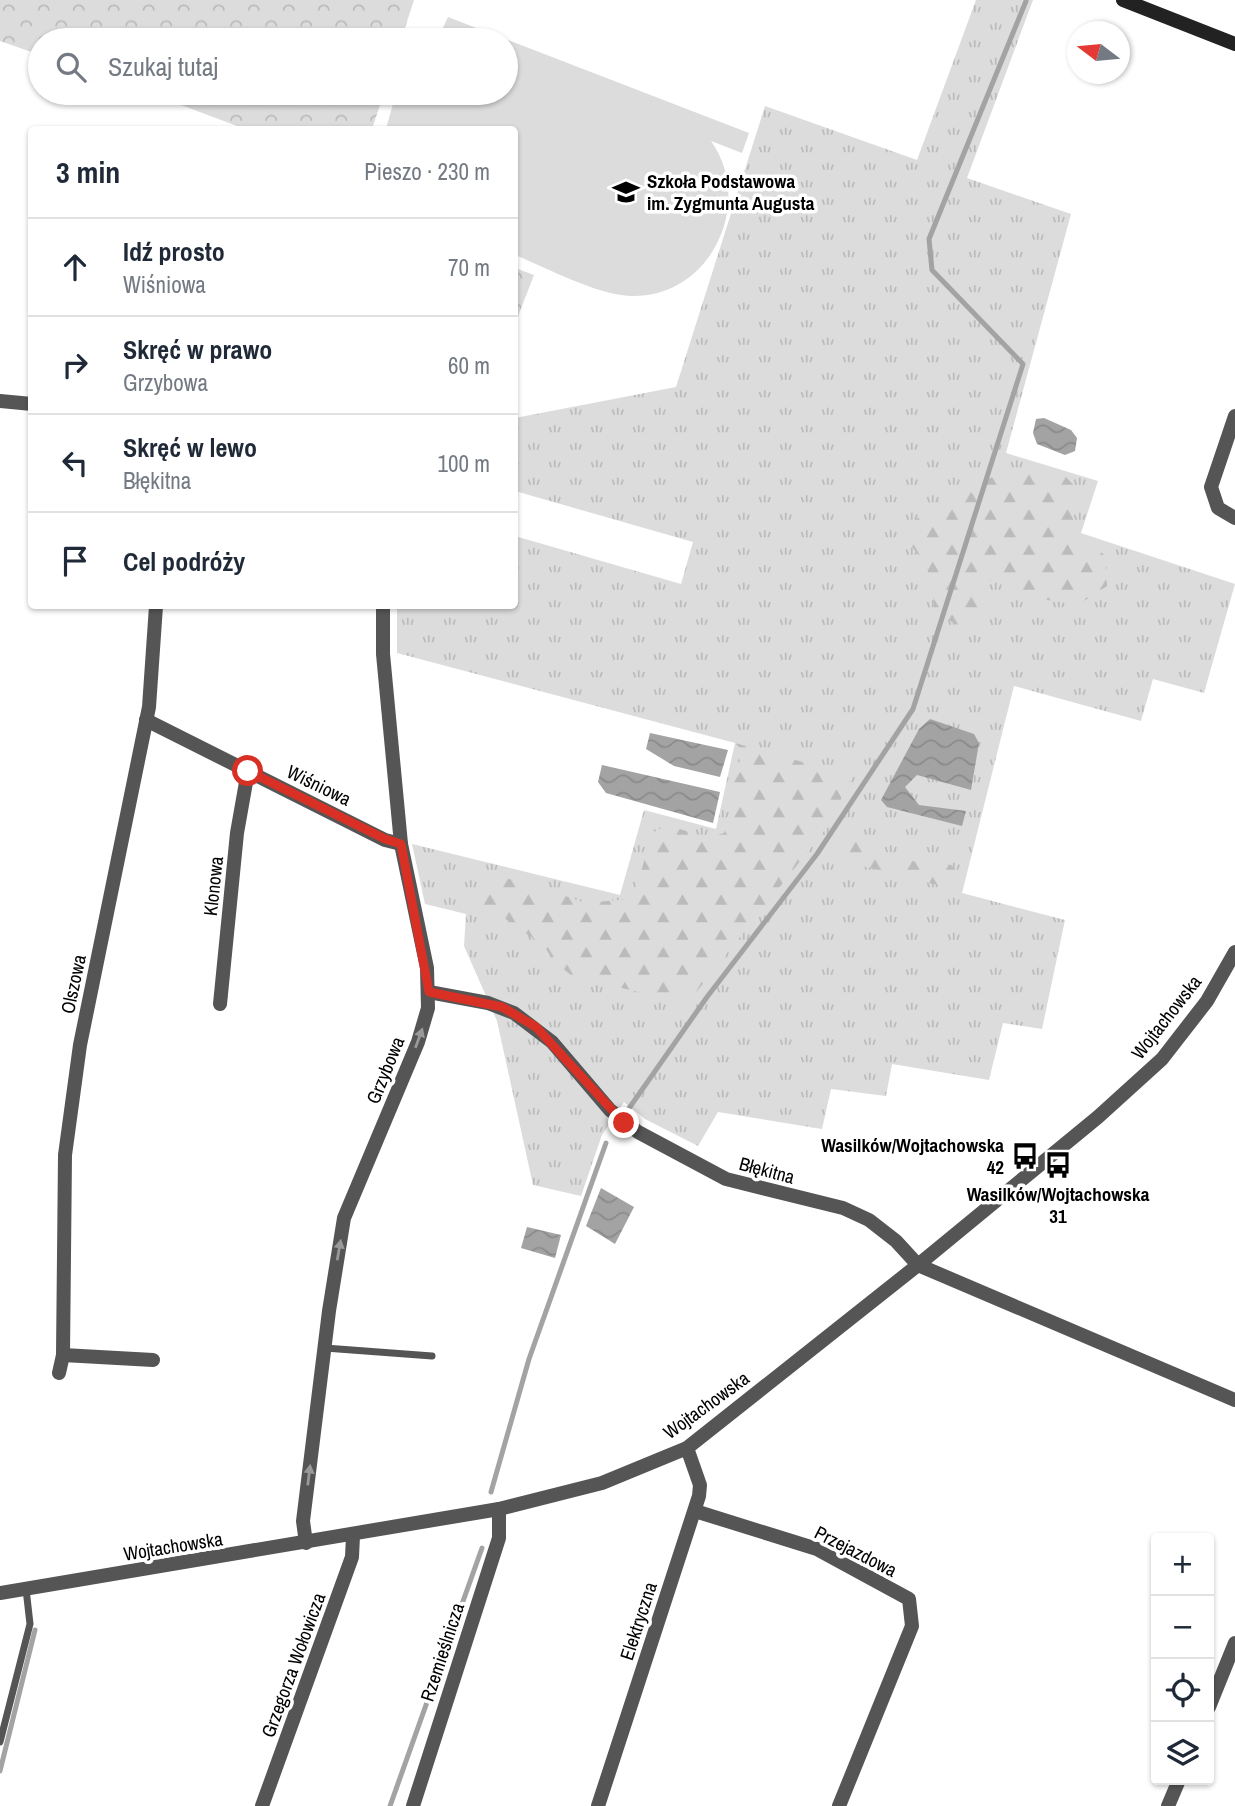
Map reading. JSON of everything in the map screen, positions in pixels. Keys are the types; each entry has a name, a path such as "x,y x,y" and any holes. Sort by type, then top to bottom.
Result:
{"street":[{"path":"1123,0 1235,44"},
{"path":"0,401 28,404"},
{"path":"1235,416 1211,487 1218,508 1235,518"},
{"name":"Olszowa","path":"59,1373 63,1355 65,1155 80,1045 146,720 156,609"},
{"name":"Grzybowa","path":"306,1543 303,1521 324,1348 344,1218 418,1042 428,1008 429,992 401,844 383,654 383,609"},
{"name":"Wiśniowa","path":"146,720 385,839 401,844"},
{"name":"Klonowa","path":"220,1004 237,833 248,771"},
{"name":"Wojtachowska","path":"0,1593 353,1536 499,1509 602,1483 687,1448 918,1265 1098,1117 1162,1059 1208,1001 1235,953"},
{"name":"Błękitna","path":"429,992 488,1003 514,1013 552,1042 610,1110 638,1132 726,1179 843,1208 869,1220 896,1241 918,1265 1235,1400"},
{"path":"63,1355 153,1360"},
{"name":"Elektryczna","path":"598,1806 695,1511 700,1485 687,1448"},
{"name":"Rzemieślnicza","path":"412,1806 499,1538 499,1509"},
{"name":"Przejazdowa","path":"695,1511 817,1549 909,1599 912,1626 839,1806"},
{"name":"Grzegorza Wołowicza","path":"262,1806 352,1557 353,1536"},
{"path":"1214,1695 1235,1643"},
{"path":"1168,1806 1177,1785"}],"lane":[{"path":"324,1348 432,1356"},
{"path":"0,1742 30,1624 26,1589"}],"green space":[{"path":"0,0 414,0 405,28 28,28 28,51 0,41"},
{"path":"976,0 1033,0 967,178 1071,214 1006,453 1098,481 1081,533 1235,584 1204,693 1153,679 1141,721 1014,686 962,893 1065,920 1042,1029 1003,1023 989,1080 892,1064 886,1096 831,1089 822,1129 718,1112 698,1146 645,1119 624,1102 602,1135 581,1196 533,1185 497,1021 464,946 466,914 425,904 412,844 620,895 644,810 716,829 735,743 397,653 397,609 518,609 518,537 681,584 693,542 518,492 518,417 676,387 765,106 917,160"},
{"path":"448,17 477,28 443,28"},
{"path":"518,44 749,133 742,153 711,141 723,166 728,192 726,218 718,242 703,264 683,281 659,292 631,296 588,286 518,256 518,126 387,126 393,105 518,105"},
{"path":"181,105 380,105 373,126 237,126"},
{"path":"518,269 534,275 518,316"},
{"path":"1033,468 1065,476 1078,490 1073,519 1075,536 1105,555 1107,586 1078,605 1035,598 1007,581 986,580 983,596 987,614 972,629 957,625 934,611 929,574 909,543 913,522 939,500 958,496 1003,471"},
{"path":"735,743 852,776 828,826 697,991 684,998 653,995 573,977 554,961 544,946 500,915 482,908 475,898 483,877 521,880 585,903 629,899 640,876 652,833 667,825 708,838 724,833 733,810 731,787 743,751"},
{"path":"852,840 911,861 951,865 961,876 953,889 834,859 831,846"}],"water":[{"path":"1044,418 1071,430 1077,438 1075,451 1065,455 1037,444 1033,433 1036,419"},
{"path":"930,719 974,734 979,743 971,790 917,775 905,787 919,805 966,811 962,826 887,807 881,800 919,729"},
{"path":"650,733 728,750 720,777 674,766 646,749"},
{"path":"602,765 720,792 713,823 606,793 598,782"},
{"path":"601,1188 634,1207 615,1244 586,1226"},
{"path":"527,1227 561,1235 555,1258 521,1248"}],"waterway":[{"path":"625,1114 707,997 817,854 913,709 1023,364 932,270 929,239 1026,1"},
{"path":"491,1492 529,1359 606,1143"},
{"path":"390,1806 482,1548"},
{"path":"0,1771 35,1630"}],"place":[{"name":"Szkoła Podstawowa im. Zygmunta Augusta","path":"626,192"},
{"name":"Wasilków/Wojtachowska 42","path":"1025,1156"},
{"name":"Wasilków/Wojtachowska 31","path":"1058,1165"}],"route":[{"path":"248,771 385,839 401,844 420,929 429,992 502,1007 536,1027 624,1123"}]}
